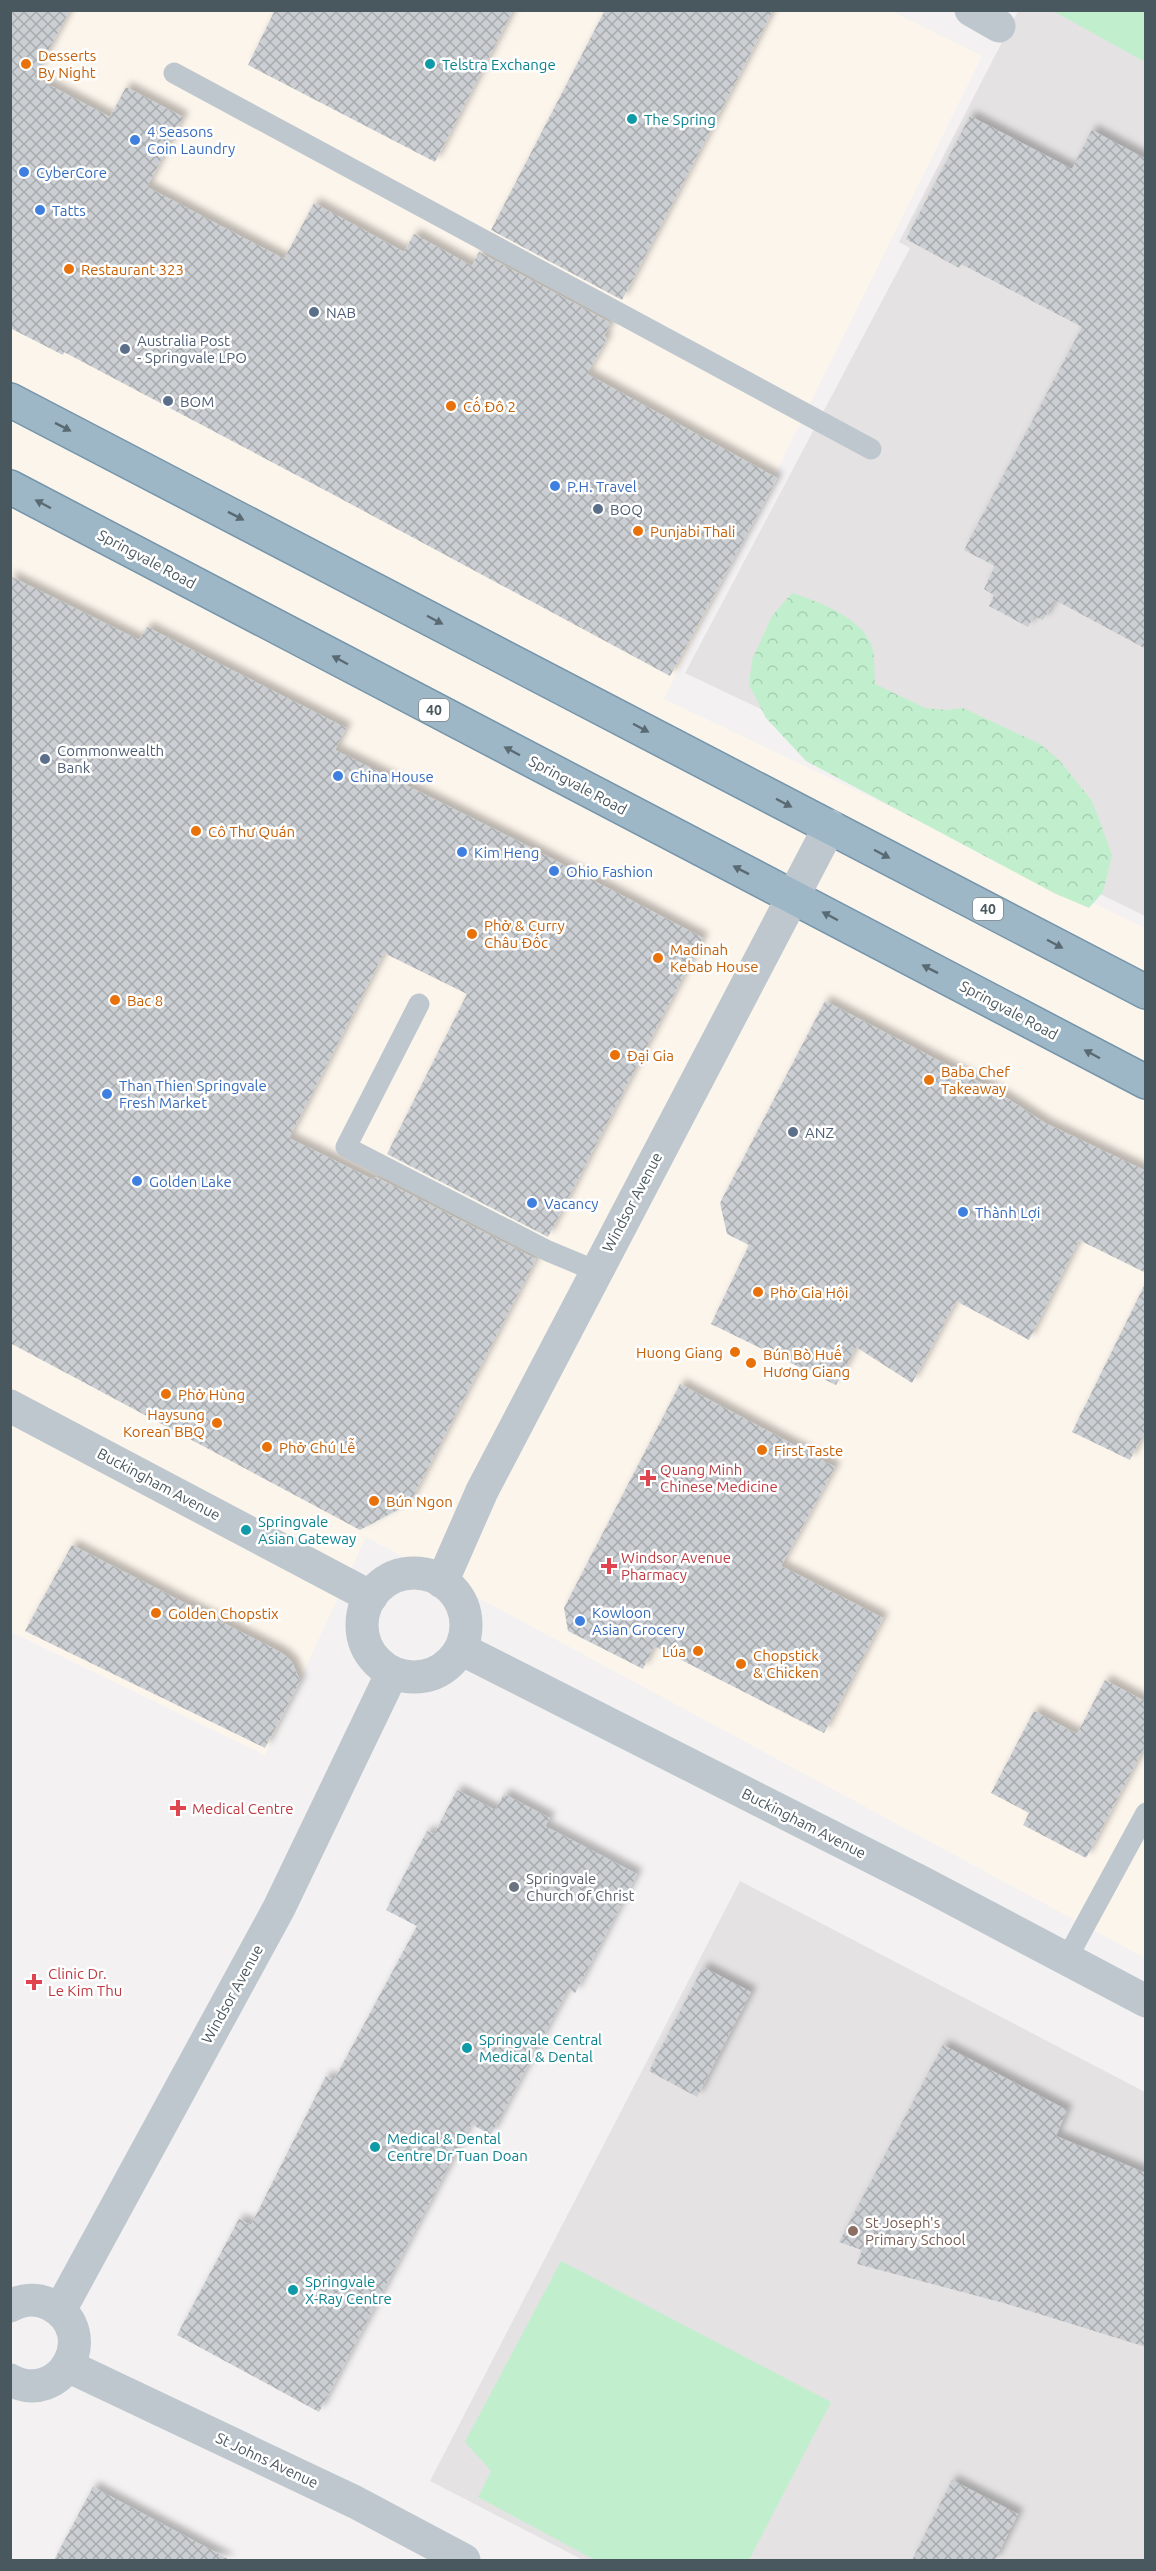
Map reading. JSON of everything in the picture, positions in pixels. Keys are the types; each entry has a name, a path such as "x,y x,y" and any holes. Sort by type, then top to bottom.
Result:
{"highway":[{"name":"40","path":"10,400 1146,992"},
{"name":"Springvale Road","path":"10,487 1145,1080"}],"street":[{"path":"971,10 999,26"},
{"name":"Windsor Avenue","path":"442,1582 482,1491 830,826"},
{"name":"Buckingham Avenue","path":"10,1406 371,1596"},
{"path":"412,1574 428,1575 442,1582 454,1592 462,1605 466,1635 461,1649 438,1672 423,1677 407,1677 392,1673 380,1664 364,1639 362,1625 371,1596 382,1585 396,1577 412,1574"},
{"name":"Buckingham Avenue","path":"461,1649 924,1883 1146,2001"},
{"name":"Windsor Avenue","path":"60,2310 279,1908 392,1673"},
{"path":"10,2306 32,2300 47,2302 60,2310 69,2322 75,2337 74,2352 68,2366 58,2377 45,2384 12,2386"},
{"name":"St Johns Avenue","path":"68,2366 355,2502 464,2560"}],"lane":[{"path":"174,73 871,449"},
{"path":"419,1004 346,1148 548,1251 596,1271"},
{"path":"1066,1960 1146,1813"}],"shaded area":[{"path":"10,11 891,11 982,56 664,699 1145,928 1145,1958 366,1537 265,1755 11,1632"},
{"path":"1018,11 1145,11 1145,916 1094,891 769,713 685,673 910,248 899,242"},
{"name":"St Joseph's Primary School","path":"740,1881 1145,2092 1145,2560 583,2560 430,2481"}],"green space":[{"path":"1053,11 1145,11 1145,62"},
{"path":"792,593 840,613 862,630 873,651 875,684 925,708 947,710 963,708 1040,744 1059,760 1092,801 1112,855 1103,892 1089,908 1054,893 806,761 766,718 749,685 752,660 772,616"},
{"path":"561,2261 831,2402 749,2560 595,2560 478,2497 491,2471 465,2442"}],"building":[{"path":"10,10 70,10 34,77 110,117 126,87 183,117 147,187 284,259 314,203 404,252 414,234 472,266 479,252 611,323 604,336 607,338 587,374 777,478 670,676 64,352 63,355 10,328"},
{"path":"275,10 513,10 435,162 248,65"},
{"name":"The Spring","path":"605,10 773,10 622,300 491,230"},
{"path":"970,116 1072,169 1092,130 1146,159 1146,649 1055,600 1043,620 1034,616 1028,627 989,606 994,595 984,589 995,566 964,550 1082,327 961,264 959,268 906,239"},
{"name":"Than Thien Springvale Fresh Market","path":"10,576 139,640 147,627 346,728 335,750 520,842 703,938 548,1237 387,1154 467,994 384,953 289,1138 374,1180 376,1177 536,1259 409,1504 360,1530 10,1343"},
{"path":"825,1001 991,1088 1045,1123 1146,1171 1146,1273 1079,1240 1029,1340 956,1301 912,1383 856,1347 836,1385 711,1324 749,1245 727,1234 720,1203"},
{"path":"1146,1282 1146,1429 1130,1460 1072,1432"},
{"path":"680,1384 835,1467 781,1566 883,1618 824,1733 654,1646 643,1669 568,1631 564,1608"},
{"path":"72,1545 282,1653 292,1662 300,1681 265,1748 25,1631"},
{"path":"1105,1680 1146,1702 1146,1744 1086,1858 1023,1825 1029,1813 991,1793 1034,1711 1077,1734"},
{"path":"457,1790 495,1810 504,1794 550,1818 545,1826 637,1874 575,1993 568,1989 491,2135 471,2124 319,2412 177,2335 239,2219 251,2225 326,2076 334,2080 417,1926 386,1910 427,1831 434,1834"},
{"path":"703,1967 751,1992 697,2097 649,2071"},
{"path":"943,2045 1067,2110 1056,2136 1146,2173 1146,2347 1004,2303 857,2264 862,2250 839,2242"},
{"path":"952,2480 1018,2514 995,2560 912,2560"},
{"path":"93,2487 230,2560 54,2560"}],"place":[{"name":"Desserts By Night","path":"26,64"},
{"name":"Telstra Exchange","path":"430,64"},
{"name":"The Spring","path":"632,119"},
{"name":"4 Seasons Coin Laundry","path":"135,140"},
{"name":"CyberCore","path":"24,172"},
{"name":"Tatts","path":"40,210"},
{"name":"Restaurant 323","path":"69,269"},
{"name":"NAB","path":"314,312"},
{"name":"Australia Post - Springvale LPO","path":"125,349"},
{"name":"BOM","path":"168,401"},
{"name":"Cố Đô 2","path":"451,406"},
{"name":"P.H. Travel","path":"555,486"},
{"name":"BOQ","path":"598,509"},
{"name":"Punjabi Thali","path":"638,531"},
{"name":"Commonwealth Bank","path":"45,759"},
{"name":"China House","path":"338,776"},
{"name":"Cô Thư Quán","path":"196,831"},
{"name":"Kim Heng","path":"462,852"},
{"name":"Ohio Fashion","path":"554,871"},
{"name":"Phở & Curry Châu Đốc","path":"472,934"},
{"name":"Madinah Kebab House","path":"658,958"},
{"name":"Bac 8","path":"115,1000"},
{"name":"Đại Gia","path":"615,1055"},
{"name":"Baba Chef Takeaway","path":"929,1080"},
{"name":"Than Thien Springvale Fresh Market","path":"107,1094"},
{"name":"ANZ","path":"793,1132"},
{"name":"Golden Lake","path":"137,1181"},
{"name":"Vacancy","path":"532,1203"},
{"name":"Thành Lợi","path":"963,1212"},
{"name":"Phở Gia Hội","path":"758,1292"},
{"name":"Huong Giang","path":"735,1352"},
{"name":"Bún Bò Huế Hương Giang","path":"751,1363"},
{"name":"Phở Hùng","path":"166,1394"},
{"name":"Haysung Korean BBQ","path":"217,1423"},
{"name":"Phở Chú Lễ","path":"267,1447"},
{"name":"First Taste","path":"762,1450"},
{"name":"Quang Minh Chinese Medicine","path":"648,1478"},
{"name":"Bún Ngon","path":"374,1501"},
{"name":"Springvale Asian Gateway","path":"246,1530"},
{"name":"Windsor Avenue Pharmacy","path":"609,1566"},
{"name":"Golden Chopstix","path":"156,1613"},
{"name":"Kowloon Asian Grocery","path":"580,1621"},
{"name":"Lúa","path":"698,1651"},
{"name":"Chopstick & Chicken","path":"741,1664"},
{"name":"Medical Centre","path":"178,1808"},
{"name":"Springvale Church of Christ","path":"514,1887"},
{"name":"Clinic Dr. Le Kim Thu","path":"34,1982"},
{"name":"Springvale Central Medical & Dental","path":"467,2048"},
{"name":"Medical & Dental Centre Dr Tuan Doan","path":"375,2147"},
{"name":"St Joseph's Primary School","path":"853,2231"},
{"name":"Springvale X-Ray Centre","path":"293,2290"}]}
